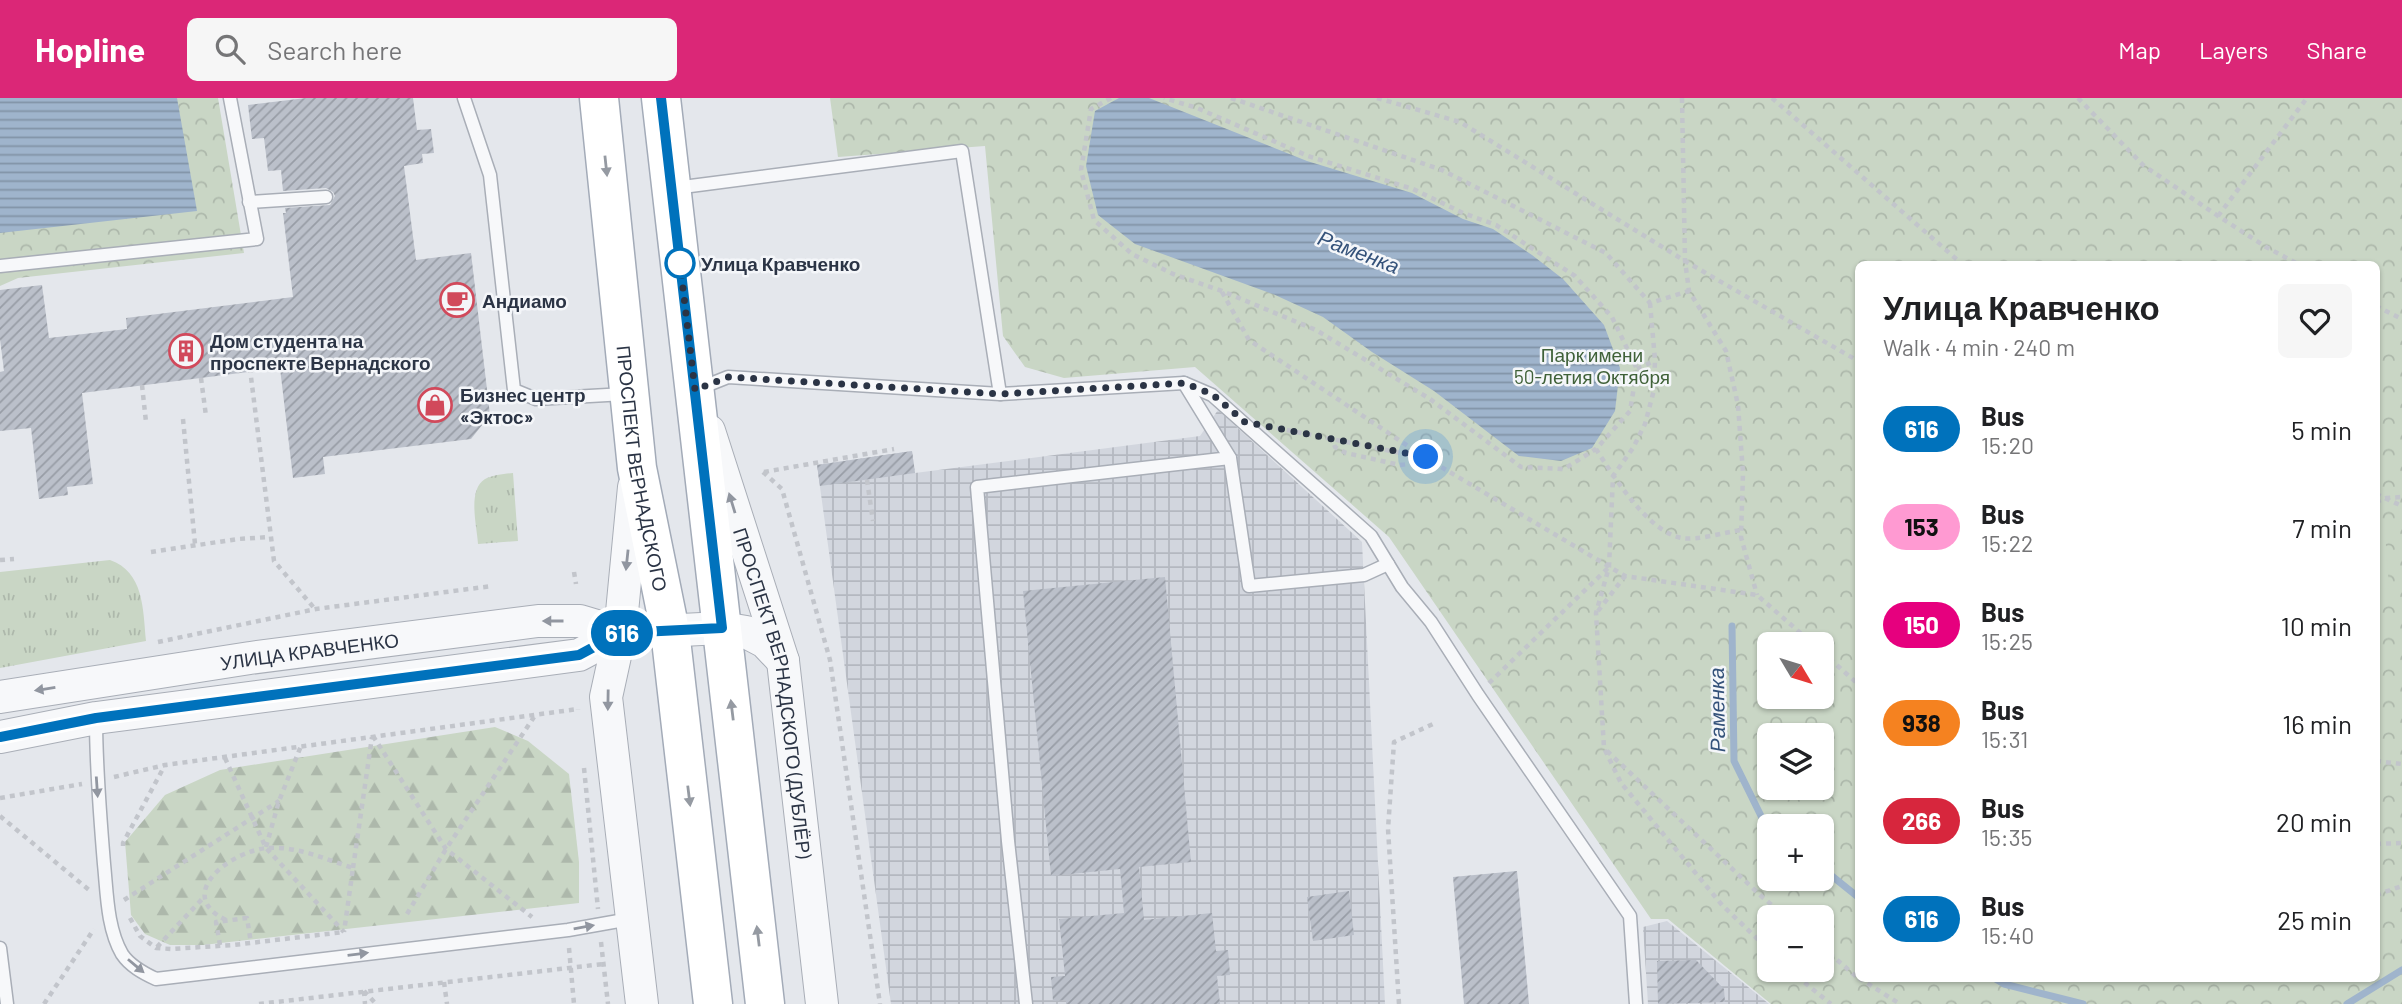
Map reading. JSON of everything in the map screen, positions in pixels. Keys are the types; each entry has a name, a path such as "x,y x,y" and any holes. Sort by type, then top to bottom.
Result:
{"main road":[{"name":"ПРОСПЕКТ ВЕРНАДСКОГО","path":"599,98 637,468 670,631 713,1004"},
{"path":"661,98 765,1004"}],"street":[{"name":"ПРОСПЕКТ ВЕРНАДСКОГО (ДУБЛЁР)","path":"695,390 783,661 822,1004"},
{"path":"637,468 620,633 606,697 642,1004"},
{"name":"УЛИЦА КРАВЧЕНКО","path":"0,696 371,642 538,621 580,621 620,633 722,628 746,632 765,642 783,661"},
{"name":"УЛИЦА КРАВЧЕНКО","path":"0,737 96,718 579,655 620,633"},
{"path":"371,642 376,682"},
{"path":"163,671 166,709"}],"lane":[{"path":"0,266 257,239 230,98"},
{"path":"464,98 490,175 514,390 536,399 629,393"},
{"path":"671,188 962,151 1000,394"},
{"path":"249,202 326,197"},
{"path":"695,390 728,377 1000,394 1184,383 1212,394 1371,536 1402,587 1432,622 1478,695 1630,916 1636,1004"},
{"path":"1184,383 1230,458 1249,586 1364,575 1388,564"},
{"path":"1026,1004 1008,841 977,487 1230,458"},
{"path":"96,718 97,781 108,906 113,931 122,954 139,971 156,979 568,930 631,919"},
{"path":"0,948 7,1004"}],"path":[{"path":"1111,98 1091,109 1081,170 1094,220 1132,254 1173,274 1316,330 1430,399 1521,467 1564,469 1596,449 1630,411 1637,369 1612,317 1575,276 1496,225 1413,189 1308,156 1197,108 1164,98"},
{"path":"1197,98 1197,108"},
{"path":"1231,98 1442,170 1606,253 1650,303 1655,360 1654,390 1645,424 1633,448 1613,476 1609,567 1596,613 1604,748 1621,783 1722,905 1757,939"},
{"path":"1377,98 1460,122 1685,261 1855,359"},
{"path":"1682,98 1685,261 1689,291 1726,351 1738,405 1743,473 1741,530 1757,595"},
{"path":"1772,98 1959,261"},
{"path":"2078,98 2143,165 2266,247 2292,261"},
{"path":"2218,216 2307,98"},
{"path":"1222,291 1249,340 1426,457 1609,567 1625,576 1757,595 1799,632"},
{"path":"1650,303 1689,291"},
{"path":"2380,308 2402,319"},
{"path":"262,359 249,361 274,561 316,609"},
{"path":"1637,369 1655,360"},
{"path":"201,378 206,416"},
{"path":"142,385 146,422"},
{"path":"183,419 195,544"},
{"path":"1245,422 1426,457"},
{"path":"1332,439 1335,447 1346,453 1400,466 1416,463 1426,457"},
{"path":"880,1004 830,660 782,489 763,472 894,449"},
{"path":"1596,449 1613,476 1650,519 1665,532 1684,539 1741,530"},
{"path":"867,480 873,520"},
{"path":"2380,496 2402,506"},
{"path":"2380,500 2402,497"},
{"path":"151,552 195,544 271,537"},
{"path":"0,560 14,559"},
{"path":"1478,695 1609,567"},
{"path":"575,572 576,584"},
{"path":"1596,613 1625,576"},
{"path":"146,644 316,609 492,586"},
{"path":"1834,663 1855,681"},
{"path":"0,798 97,781 164,765 301,745 578,709 579,722"},
{"path":"407,914 446,849 535,716"},
{"path":"1399,1004 1388,829 1394,742 1433,724"},
{"path":"373,736 446,849 550,931"},
{"path":"344,932 373,736"},
{"path":"266,848 279,801 301,745"},
{"path":"1604,748 1772,905"},
{"path":"225,758 266,848 344,932"},
{"path":"2380,761 2402,764"},
{"path":"583,762 608,1004"},
{"path":"124,854 123,843 164,765"},
{"path":"44,1004 108,906 127,899 279,801"},
{"path":"0,816 108,906"},
{"path":"2380,844 2402,843"},
{"path":"156,948 205,897 208,880 239,855 266,848 292,849 353,868"},
{"path":"2380,894 2402,886"},
{"path":"126,888 130,919 140,936 156,948 220,946 344,932"},
{"path":"205,897 215,915 226,920"},
{"path":"220,946 216,922 226,920 247,918 251,943"},
{"path":"568,930 574,1004"},
{"path":"1834,957 1855,975"},
{"path":"259,1004 603,964"},
{"path":"444,982 447,1004"},
{"path":"1804,982 1831,1004"},
{"path":"1865,982 1900,1004"},
{"path":"364,990 365,1004"},
{"path":"364,990 376,1004"}],"shaded area":[{"path":"1218,410 1362,542 1385,1004 891,1004 817,465 912,451 915,473 1200,436"},
{"path":"1667,921 1769,1004 1648,1004 1643,927"}],"green space":[{"path":"0,98 218,98 244,253 18,278 0,286"},
{"name":"Парк имени 50-летия Октября","path":"830,98 2402,98 2402,1004 1771,1004 1668,919 1651,919 1389,537 1195,367 1064,378 1025,367 1003,336 985,146 838,157"},
{"path":"513,473 518,541 478,544 474,509 479,484 488,478"},
{"path":"2380,533 2385,533 2389,588 2380,589"},
{"path":"110,560 130,573 136,582 142,604 146,641 0,668 0,572"},
{"path":"495,727 528,741 569,774 579,862 579,903 203,945 170,945 145,934 131,915 125,842 165,795 220,770"}],"water":[{"path":"0,98 177,98 197,211 0,233"},
{"path":"1119,98 1149,98 1307,161 1412,193 1463,219 1493,229 1532,255 1563,279 1604,325 1620,368 1615,411 1592,448 1561,461 1519,456 1434,391 1323,317 1273,294 1135,244 1098,215 1086,166 1095,111"}],"building":[{"path":"306,98 413,98 417,130 431,129 434,153 422,154 423,163 404,166 416,260 471,253 490,415 471,439 323,457 325,474 293,478 280,368 82,393 93,484 67,487 68,495 39,499 31,428 0,431 0,372 4,371 0,339 0,290 42,285 49,338 127,329 126,318 293,297 283,213 286,213 285,208 330,205 335,196 326,188 283,191 281,170 268,171 264,138 252,139 248,105"},
{"path":"912,451 915,473 820,486 817,465"},
{"path":"1165,577 1191,862 1139,867 1144,920 1212,913 1216,951 1228,950 1230,975 1217,976 1220,1004 1066,1004 1066,1000 1053,1001 1051,977 1065,976 1059,919 1124,913 1120,869 1051,876 1023,591"},
{"path":"1517,871 1529,1004 1464,1004 1453,877"},
{"path":"1349,891 1354,935 1313,941 1307,897"},
{"path":"1696,960 1724,989 1725,1002 1658,1004 1657,961"}],"waterway":[{"name":"Раменка","path":"1732,626 1734,761 1760,814"},
{"name":"Раменка","path":"1834,878 1855,895"},
{"name":"Раменка","path":"2347,1004 2402,970"},
{"name":"Раменка","path":"2001,982 2083,1004"}],"bus line":[{"name":"616","path":"0,737 96,718 579,655 620,633 722,628 661,98"}],"place":[{"name":"Улица Кравченко","path":"680,263"},
{"name":"Андиамо","path":"457,300"},
{"name":"Дом студента на проспекте Вернадского","path":"186,351"},
{"name":"Бизнес центр «Эктос»","path":"435,405"}],"route":[{"path":"680,263 695,390 728,377 1000,394 1184,383 1212,394 1245,422 1426,457"}]}
